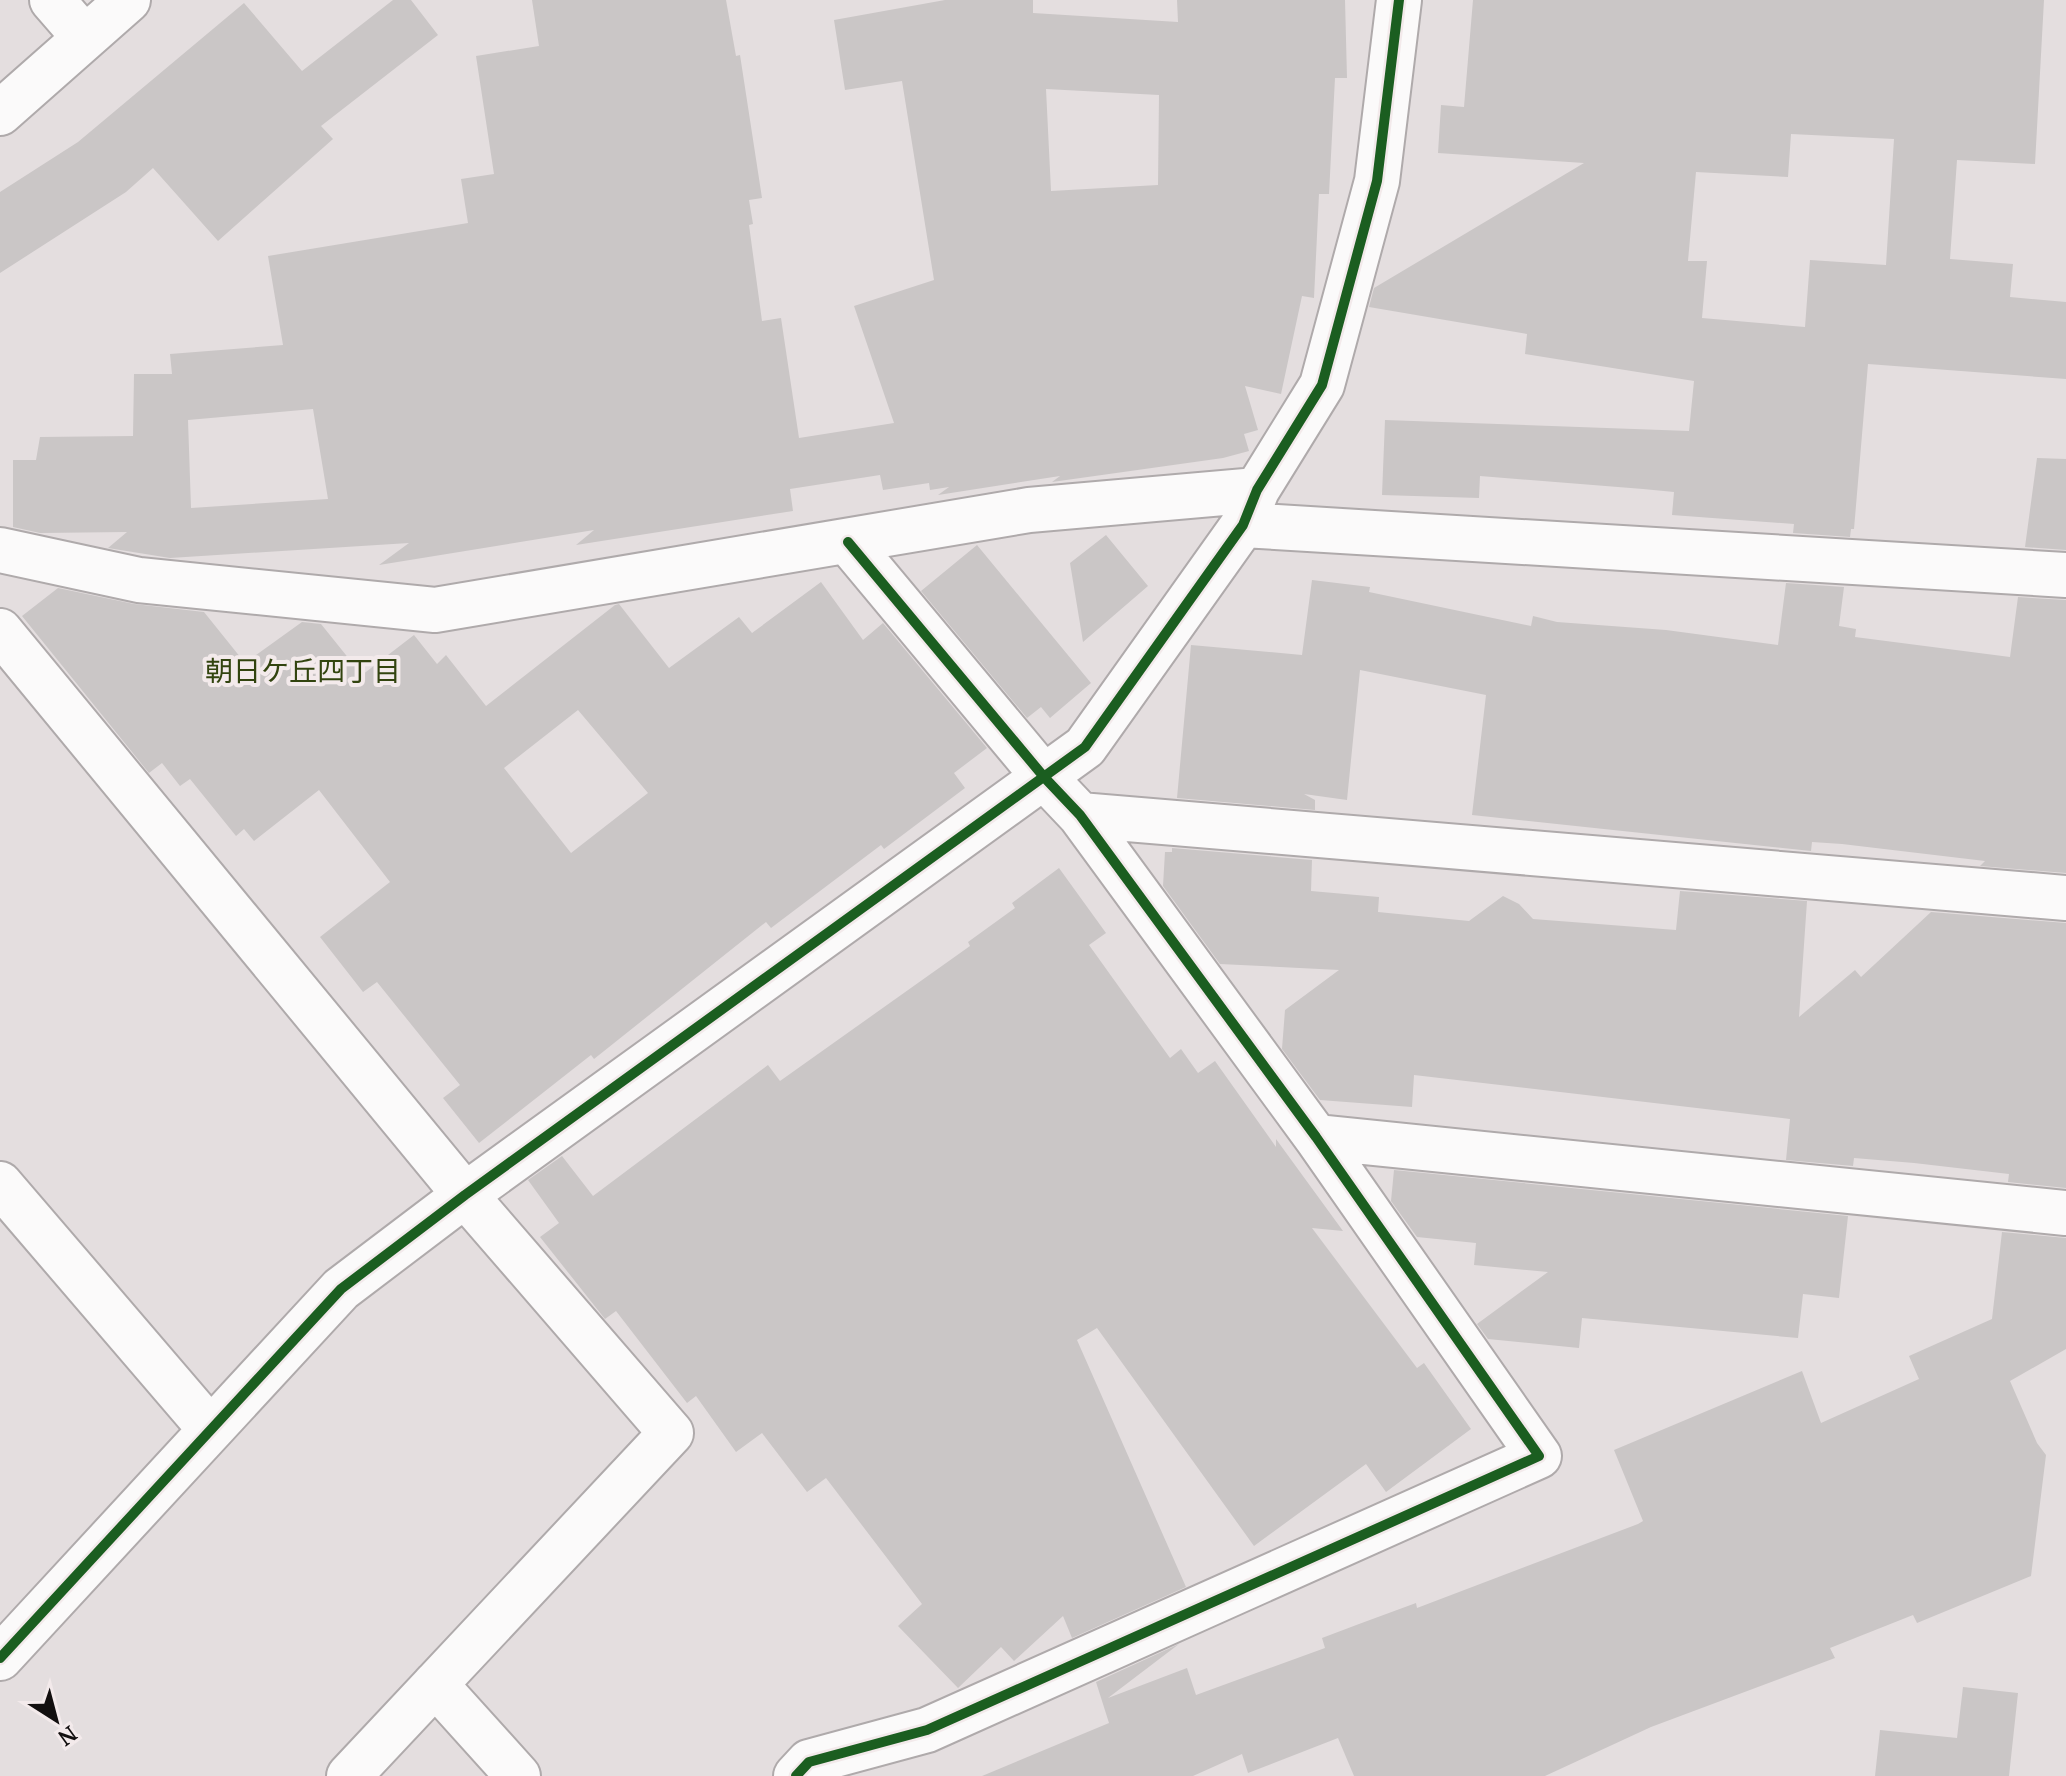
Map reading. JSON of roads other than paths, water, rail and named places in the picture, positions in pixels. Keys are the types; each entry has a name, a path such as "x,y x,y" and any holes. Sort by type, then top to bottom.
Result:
{"street":[{"path":"52,0 85,38"},
{"path":"0,113 128,0"},
{"path":"0,1658 341,1289 465,1195 1085,747 1250,507 1322,385 1377,181 1399,0"},
{"path":"0,550 139,580 435,610 1029,510 1250,507 2066,575"},
{"path":"796,1776 809,1762 927,1730 1539,1456 1316,1137 1080,815 1044,777 848,542"},
{"path":"0,631 465,1195 671,1433 349,1776"},
{"path":"1080,815 2066,898"},
{"path":"1316,1137 2066,1213"},
{"path":"0,1184 210,1429"},
{"path":"435,1684 518,1776"}],"district":[{"name":"朝日ケ丘四丁目","path":"303,671"}]}
